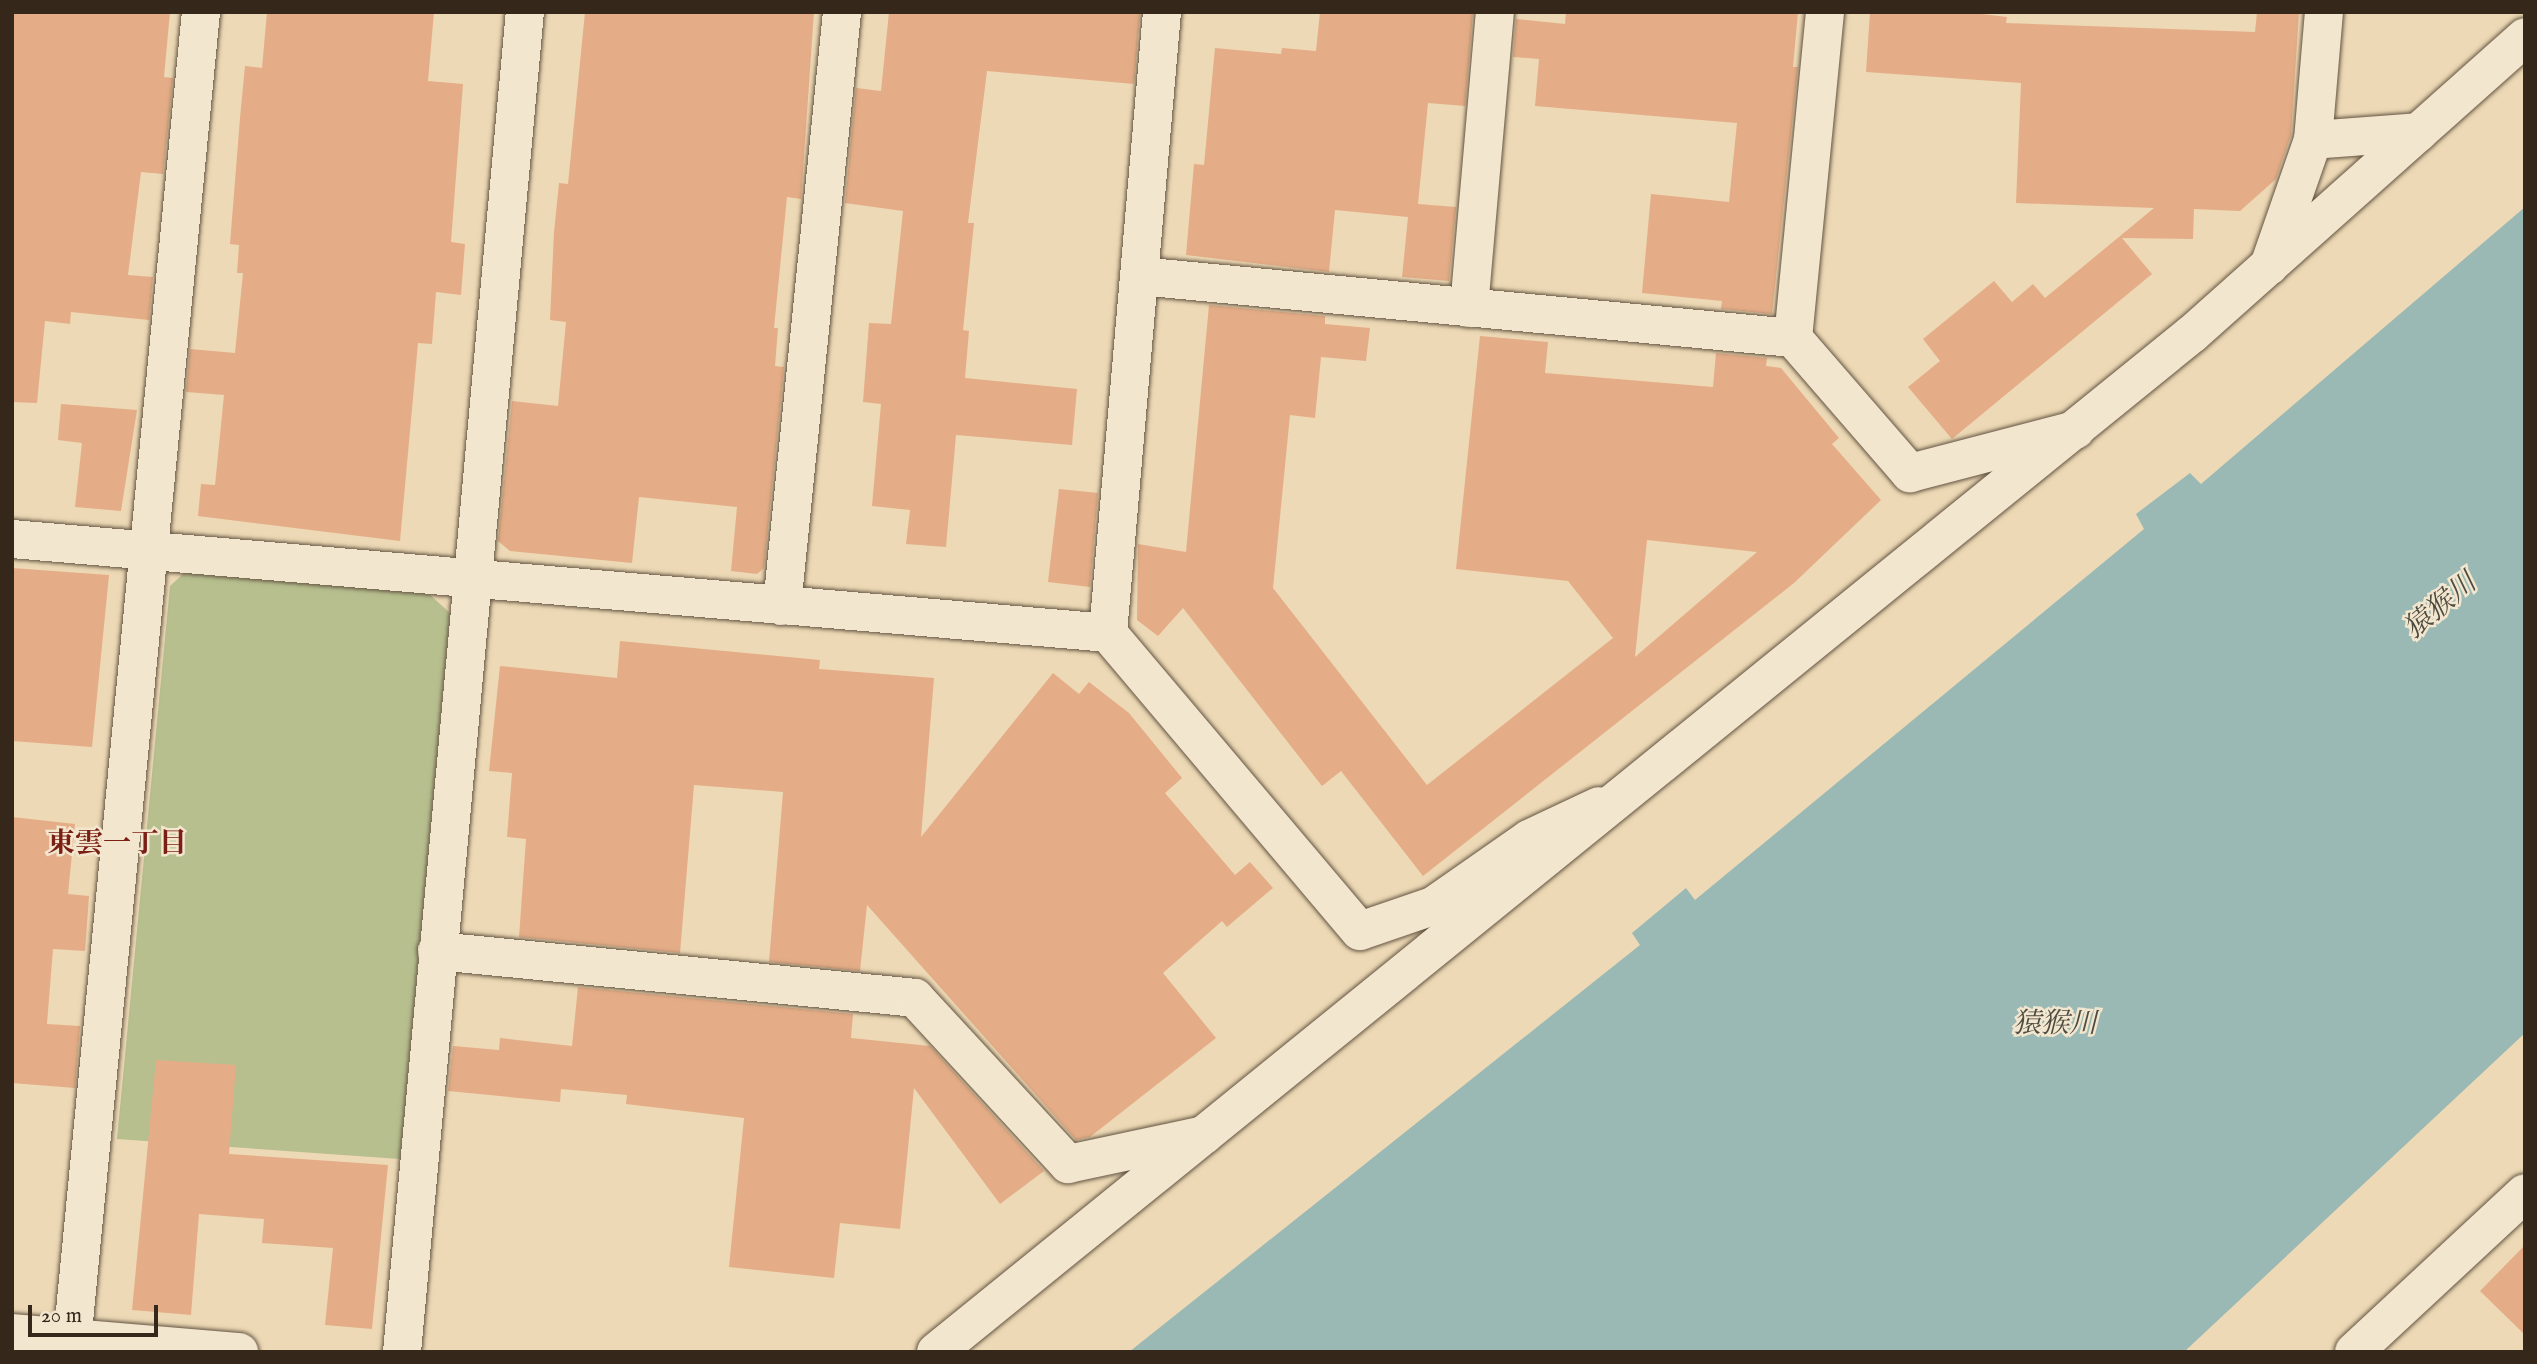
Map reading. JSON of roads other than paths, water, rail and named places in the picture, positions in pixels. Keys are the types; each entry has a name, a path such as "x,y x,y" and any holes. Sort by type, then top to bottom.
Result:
{"street":[{"path":"72,1345 201,12"},
{"path":"402,1352 470,581 525,12"},
{"path":"782,606 842,12"},
{"path":"1108,633 1162,12"},
{"path":"1469,308 1495,12"},
{"path":"1793,338 1825,12"},
{"path":"2269,266 2313,139 2324,12"},
{"path":"936,1352 2075,430 2269,266 2525,37"},
{"path":"2313,139 2419,132"},
{"path":"1139,276 1793,338 1910,473 2075,430"},
{"path":"12,540 470,581 1108,633 1360,931 1433,906 1529,839 1626,792"},
{"path":"437,951 915,998 1068,1164 1205,1135"},
{"path":"2354,1352 2525,1193"},
{"path":"12,1333 72,1345 240,1352"}],"water":[{"name":"猿猴川","path":"2525,207 2525,1033 2184,1352 1129,1352 1640,945 1632,933 1686,888 1695,900 2144,529 2136,514 2190,473 2201,484"}],"district":[{"name":"東雲一丁目","path":"117,845"}]}
